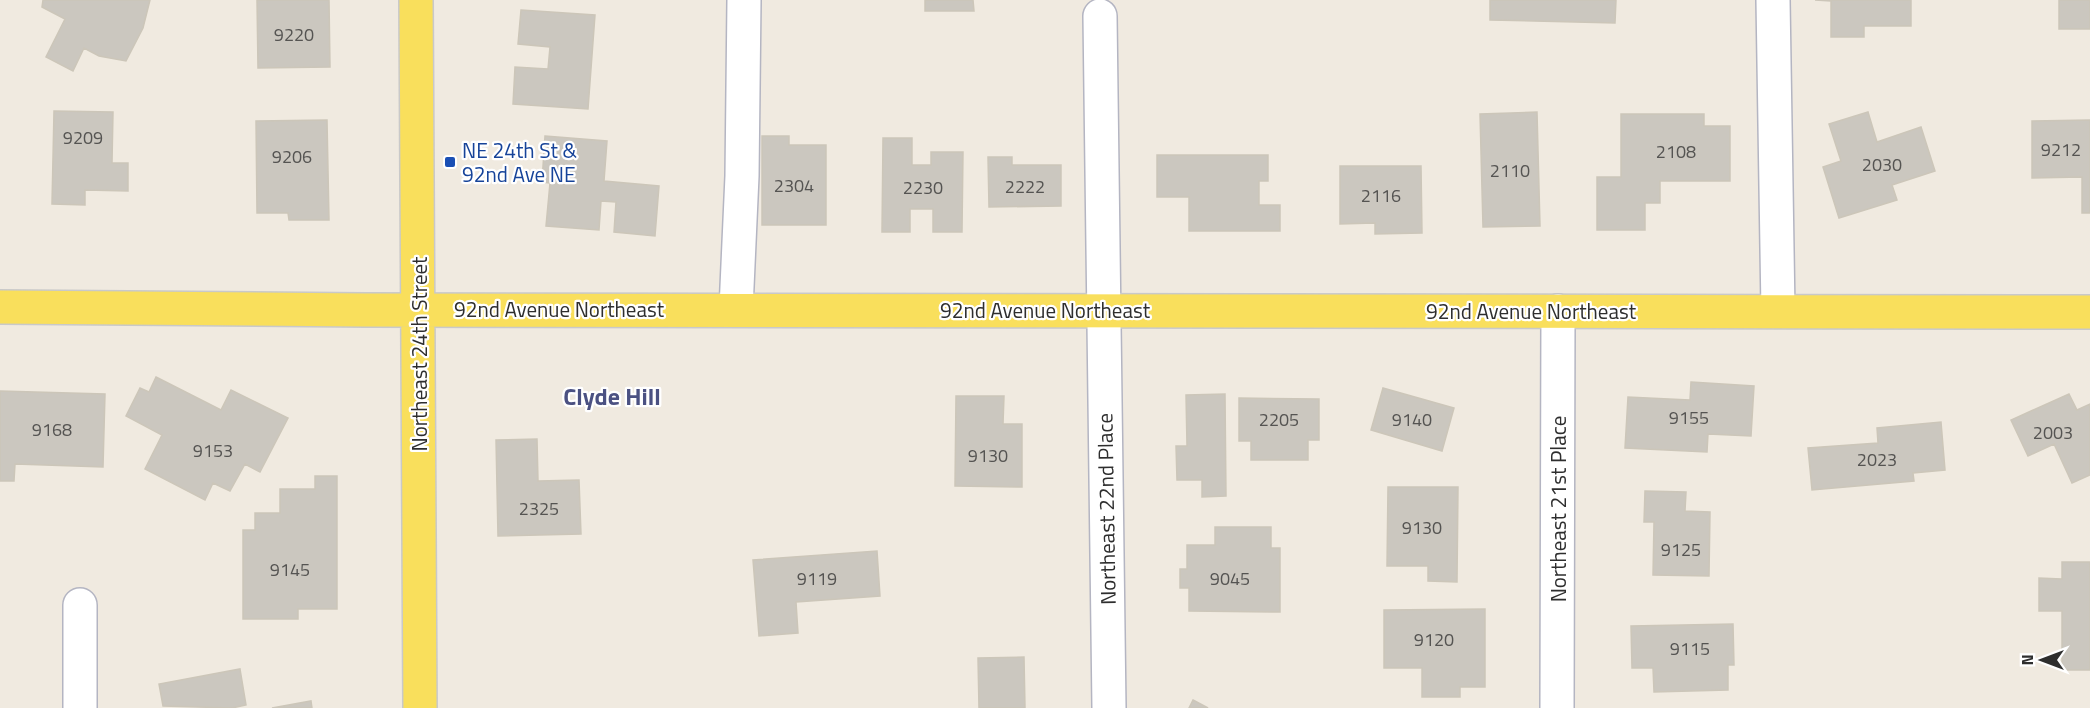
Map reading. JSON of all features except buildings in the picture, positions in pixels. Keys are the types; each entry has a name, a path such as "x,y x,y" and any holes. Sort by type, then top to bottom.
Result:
{"main road":[{"name":"Northeast 24th Street","path":"416,0 420,708"},
{"name":"92nd Avenue Northeast","path":"0,307 2090,312"}],"street":[{"path":"736,309 742,176 744,0"},
{"path":"1773,0 1778,311"},
{"name":"Northeast 22nd Place","path":"1100,16 1109,708"},
{"name":"Northeast 21st Place","path":"1557,708 1558,311"},
{"path":"80,604 80,708"}],"place":[{"name":"NE 24th St & 92nd Ave NE","path":"450,162"}],"district":[{"name":"Clyde Hill","path":"612,396"}]}
